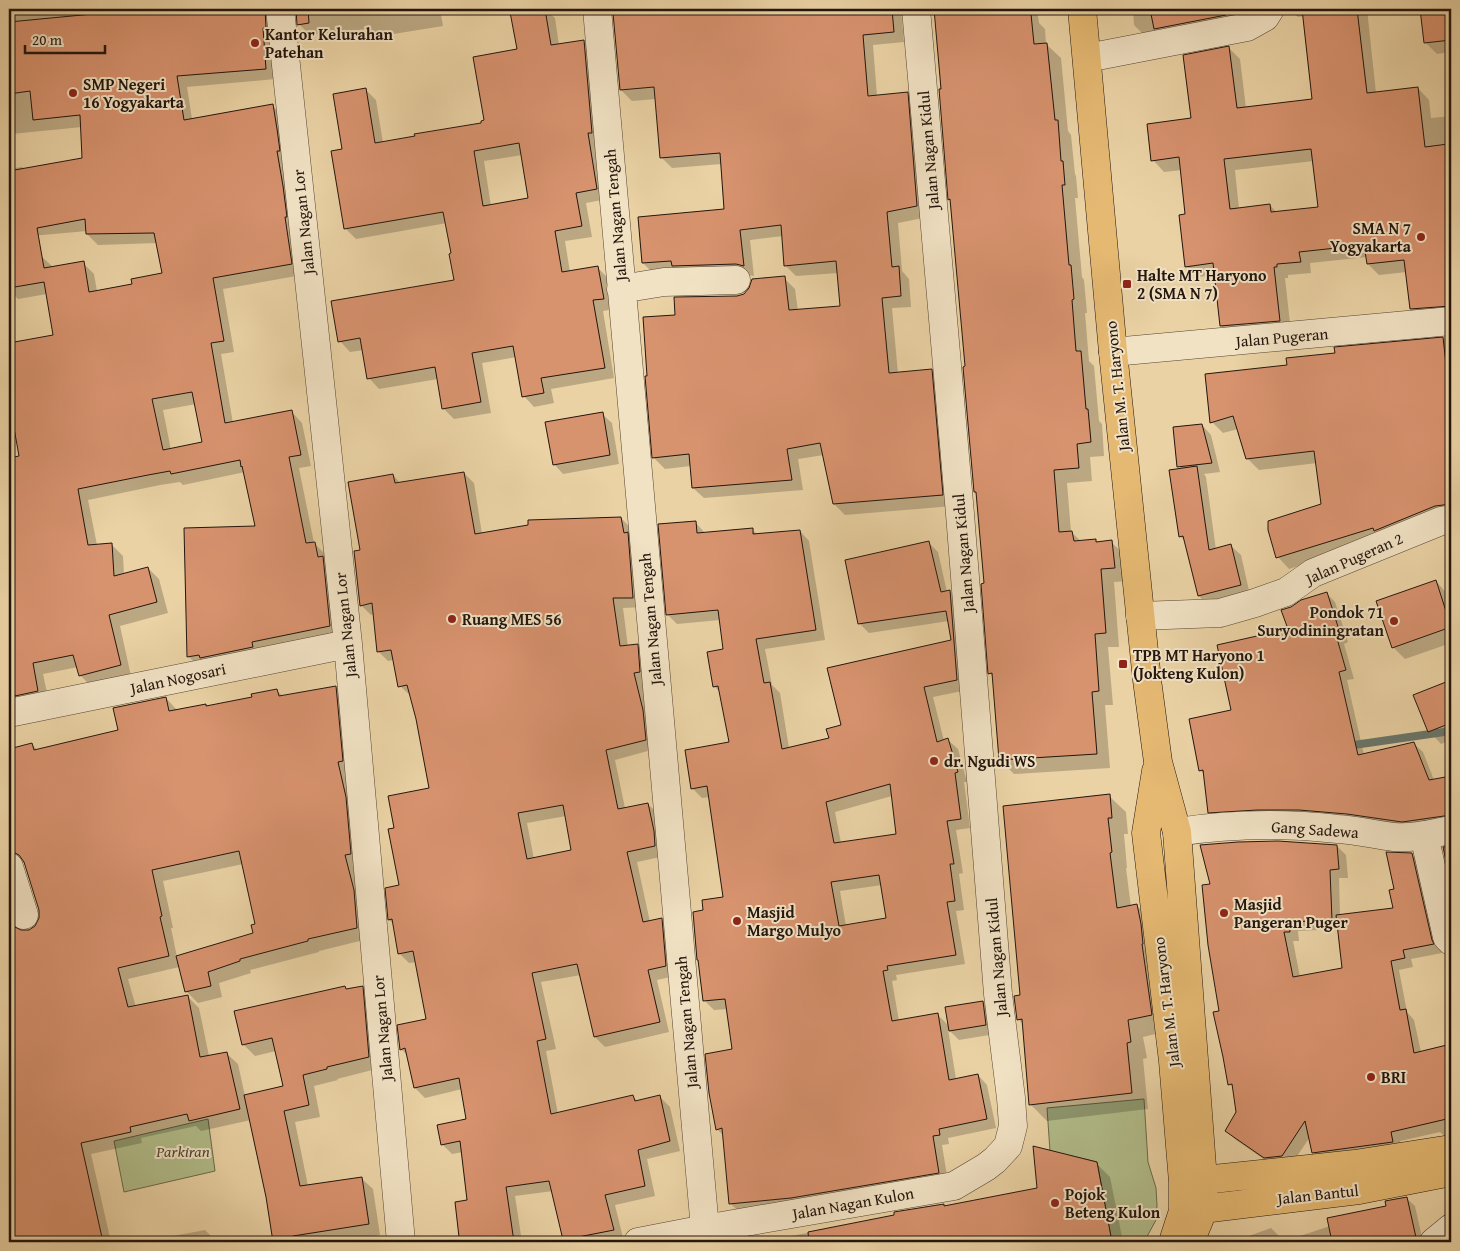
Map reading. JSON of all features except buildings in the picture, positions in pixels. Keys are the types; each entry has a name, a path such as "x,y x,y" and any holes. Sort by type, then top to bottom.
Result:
{"main road":[{"name":"Jalan M. T. Haryono","path":"1082,9 1113,352 1140,616 1158,762 1177,832 1193,1181"},
{"name":"Jalan M. T. Haryono","path":"1158,762 1146,833 1173,1061 1193,1181"},
{"name":"Jalan Bantul","path":"1193,1181 1355,1164 1451,1149"},
{"name":"Jalan Bantul","path":"1194,1209 1359,1190 1451,1172"},
{"path":"1190,1242 1194,1209 1193,1181"},
{"path":"1173,1242 1194,1209"}],"street":[{"name":"Jalan Nagan Lor","path":"280,9 348,644 401,1242"},
{"name":"Jalan Nagan Tengah","path":"597,9 705,1229"},
{"name":"Jalan Nagan Kidul","path":"916,9 959,504 998,994 1011,1098"},
{"path":"1087,58 1247,27 1265,17 1270,9"},
{"path":"621,288 664,282 736,280"},
{"name":"Jalan Pugeran","path":"1113,352 1451,321"},
{"name":"Jalan Pugeran 2","path":"1140,616 1220,613 1256,603 1286,592 1313,573 1441,521 1451,519"},
{"name":"Jalan Nogosari","path":"9,713 348,644"},
{"name":"Gang Sadewa","path":"1177,832 1202,828 1262,825 1338,828 1396,837 1424,835 1451,830"},
{"path":"1424,835 1447,937 1451,942"},
{"path":"9,867 24,915"},
{"name":"Jalan Nagan Kulon","path":"638,1242 954,1186 986,1167 1008,1146 1013,1126 1011,1098"},
{"path":"1434,1242 1451,1228"}],"green space":[{"path":"1144,1099 1148,1162 1156,1188 1156,1220 1144,1242 1112,1242 1097,1162 1050,1151 1047,1108"},
{"name":"Parkiran","path":"208,1119 215,1171 124,1192 114,1141"}],"waterway":[{"path":"1347,746 1451,731"}],"place":[{"name":"Kantor Kelurahan Patehan","path":"255,43"},
{"name":"SMP Negeri 16 Yogyakarta","path":"73,93"},
{"name":"SMA N 7 Yogyakarta","path":"1421,237"},
{"name":"Halte MT Haryono 2 (SMA N 7)","path":"1127,284"},
{"name":"Ruang MES 56","path":"452,619"},
{"name":"Pondok 71 Suryodiningratan","path":"1394,621"},
{"name":"TPB MT Haryono 1 (Jokteng Kulon)","path":"1123,664"},
{"name":"dr. Ngudi WS","path":"934,761"},
{"name":"Masjid Pangeran Puger","path":"1224,913"},
{"name":"Masjid Margo Mulyo","path":"737,921"},
{"name":"BRI","path":"1371,1077"},
{"name":"Pojok Beteng Kulon","path":"1055,1203"}]}
